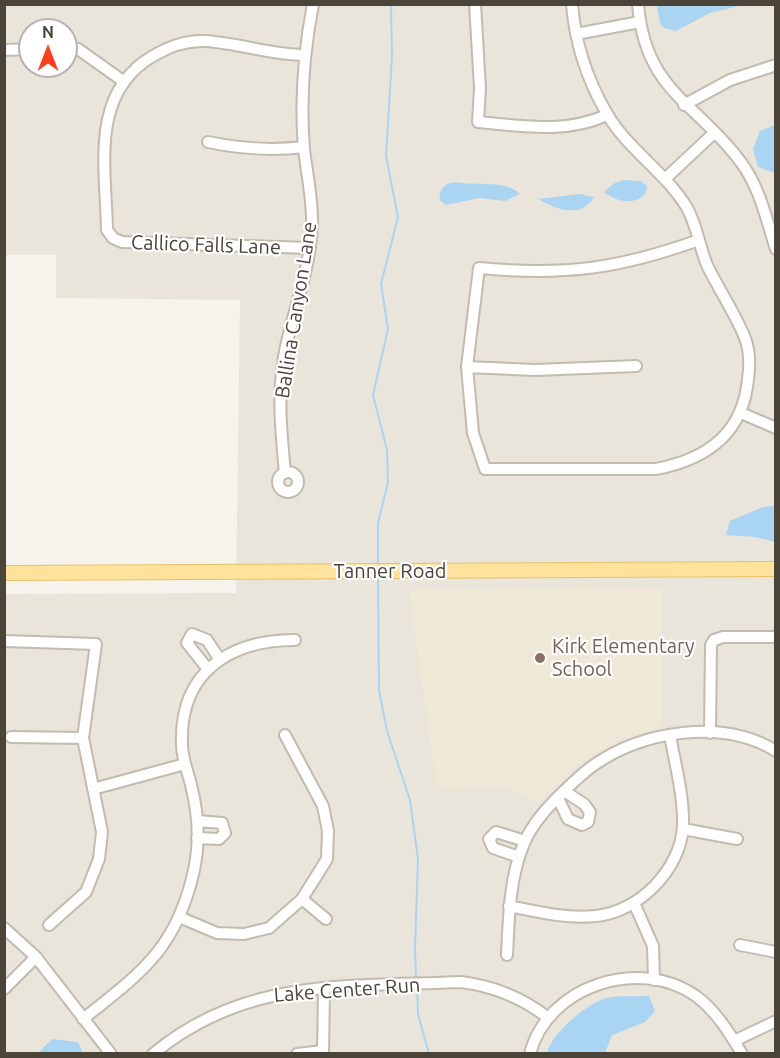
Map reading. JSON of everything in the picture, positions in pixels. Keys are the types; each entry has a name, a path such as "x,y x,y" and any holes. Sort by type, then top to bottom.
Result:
{"main road":[{"name":"Tanner Road","path":"4,573 776,568"}],"street":[{"name":"Ballina Canyon Lane","path":"285,473 280,417 282,374 310,248 311,207 304,147 305,55 314,4"},
{"path":"475,4 480,88 478,122 548,129 580,125 607,115"},
{"path":"572,4 576,34 592,86 607,115 666,178 687,207 699,240 706,263 745,338 749,353 747,392 741,413 727,434 716,444 682,464 656,469 485,469 473,434 467,367 479,268 553,273 588,270 653,256 699,240"},
{"path":"638,4 640,22 654,64 664,82 739,159 755,183 776,249"},
{"path":"576,34 640,22"},
{"path":"78,49 123,81 132,70 165,49 204,40 287,55 305,55"},
{"path":"684,105 730,80 776,65"},
{"name":"Callico Falls Lane","path":"123,81 106,117 107,230 113,238 122,242 310,248"},
{"path":"666,178 714,133"},
{"path":"208,141 243,149 274,151 304,147"},
{"path":"467,367 535,370 636,366"},
{"path":"741,413 776,428"},
{"path":"207,668 187,643 192,634 207,640 220,660"},
{"path":"710,733 711,645 714,640 776,637"},
{"path":"83,1019 134,978 169,939 179,918 194,868 197,838 197,822 182,745 187,706 207,668 234,651 255,644 295,640"},
{"path":"4,641 96,645 83,738 102,832 99,860 86,891 49,926"},
{"path":"507,956 509,906 519,857 525,841 540,818 561,794 609,756 628,747 670,735 710,733 761,742 776,751"},
{"path":"179,918 217,933 244,934 269,928 302,899 327,859 328,831 323,806 285,735"},
{"path":"509,906 554,915 599,916 633,903 651,889 666,871 677,852 683,829 670,735"},
{"path":"12,737 83,738"},
{"path":"93,789 185,764"},
{"path":"197,822 222,823 225,833 219,839 197,838"},
{"path":"683,829 737,839"},
{"path":"519,857 493,848 489,839 496,832 525,841"},
{"path":"302,899 326,919"},
{"path":"633,903 653,946 654,980"},
{"path":"4,928 36,957 111,1053"},
{"path":"740,945 776,952"},
{"path":"4,989 36,957"},
{"path":"530,1053 546,1017 572,996 607,981 654,980 694,995 710,1008 742,1053"},
{"name":"Lake Center Run","path":"153,1053 205,1018 231,1006 272,994 324,988 461,982 498,990 546,1017"},
{"path":"297,1053 323,1052 324,988"},
{"path":"734,1041 776,1021"}],"shaded area":[{"path":"5,5 775,5 775,1053 5,1053 4,594 236,593 240,300 56,298 56,255 5,255","holes":["662,588 662,725 623,737 578,763 537,801 512,787"]},
{"name":"Kirk Elementary School","path":"662,587 662,725 623,737 578,763 537,801 512,787 437,789 409,590"}],"water":[{"path":"657,4 743,5 710,13 676,31 664,28 660,23"},
{"path":"776,125 775,173 758,167 753,149 760,131"},
{"path":"623,180 641,181 647,186 646,193 636,200 625,201 604,192 613,184"},
{"path":"455,182 499,185 520,194 505,201 479,198 446,205 440,200 441,190 445,185"},
{"path":"579,194 594,197 589,204 576,210 561,209 538,199"},
{"path":"775,506 775,542 755,537 726,535 730,521 763,507"},
{"path":"649,996 655,1011 645,1022 612,1035 605,1053 547,1053 555,1037 563,1028 590,1006 612,997"},
{"path":"52,1039 78,1042 83,1053 38,1053"}],"waterway":[{"path":"378,566 378,523 388,482 387,450 373,395 388,329 381,284 398,217 386,156 392,56 391,4"},
{"path":"378,575 379,690 387,731 410,800 418,859 416,981"},
{"path":"417,987 418,1014 429,1054"}],"place":[{"name":"Kirk Elementary School","path":"540,658"}]}
